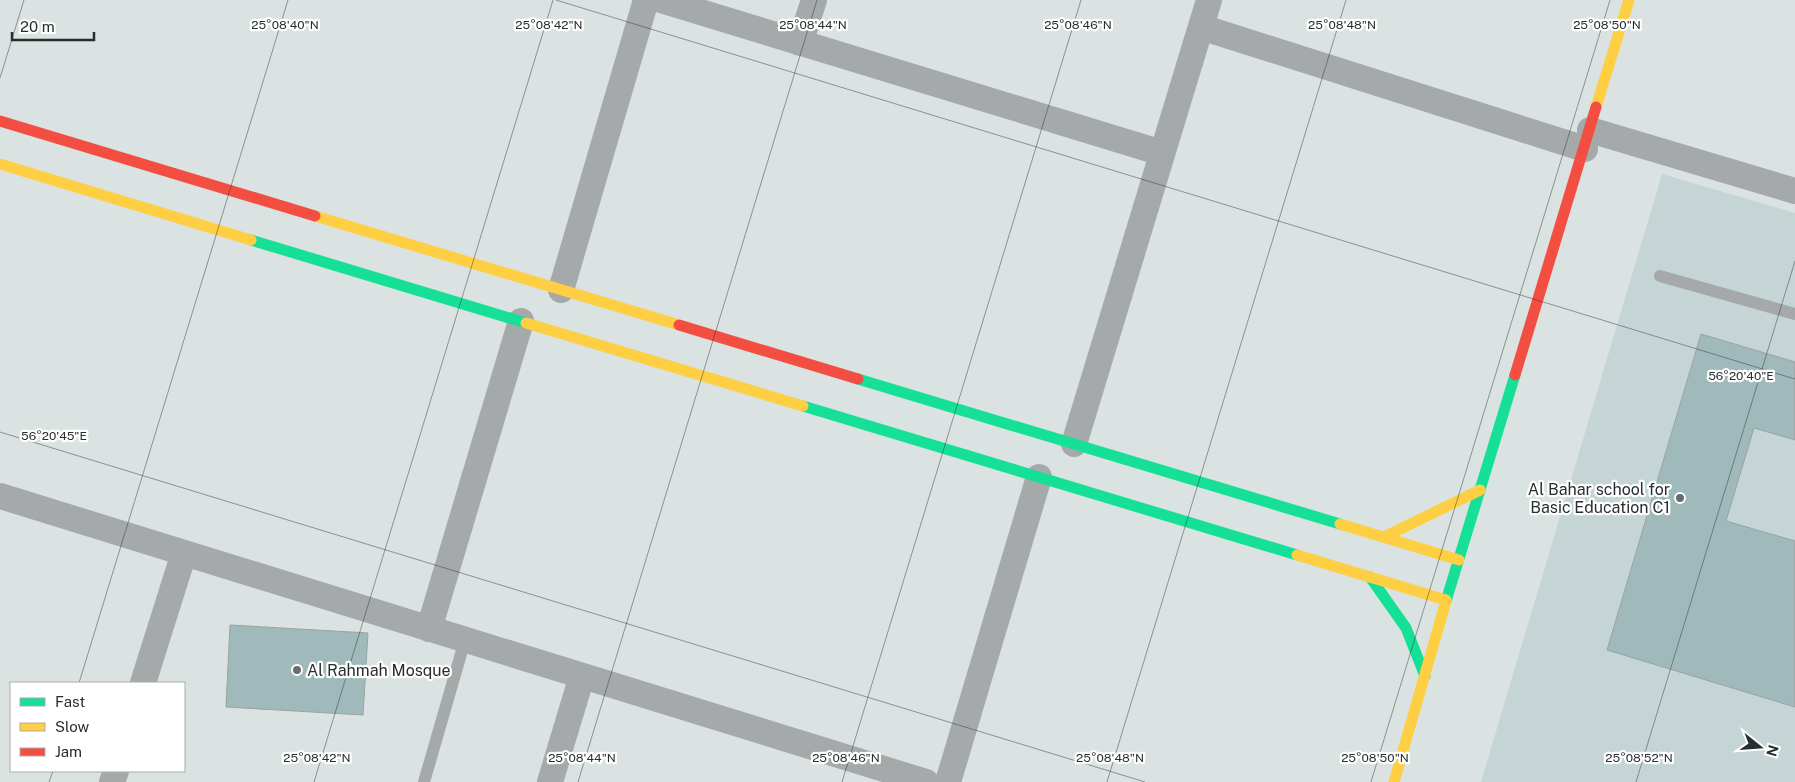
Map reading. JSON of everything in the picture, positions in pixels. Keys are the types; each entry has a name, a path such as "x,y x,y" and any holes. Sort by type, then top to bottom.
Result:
{"street":[{"path":"561,290 646,0"},
{"path":"661,0 1162,153"},
{"path":"800,43 814,0"},
{"path":"1074,444 1209,0"},
{"path":"1394,782 1458,560 1629,0"},
{"path":"1201,27 1587,139 1795,191"},
{"path":"0,120 1458,560"},
{"path":"0,164 1446,600"},
{"path":"429,629 521,321"},
{"path":"948,782 1039,477"},
{"path":"1384,537 1480,490"},
{"path":"0,496 926,782"},
{"path":"143,682 184,553"},
{"path":"1370,577 1406,628 1425,676"},
{"path":"550,782 582,676"}],"lane":[{"path":"1660,276 1795,314"},
{"path":"424,782 465,640"}],"shaded area":[{"name":"Al Bahar school for Basic Education C1","path":"1662,174 1795,213 1795,782 1481,782"}],"building":[{"path":"1701,334 1795,362 1795,440 1754,428 1726,521 1795,541 1795,707 1607,650"},
{"name":"Al Rahmah Mosque","path":"230,625 368,633 363,715 226,707"}],"traffic: fast":[{"path":"251,240 526,323"},
{"path":"1446,601 1515,375"},
{"path":"858,379 1340,524"},
{"path":"803,406 1297,555"},
{"path":"1370,577 1406,628 1425,676"}],"traffic: slow":[{"path":"1596,107 1629,0"},
{"path":"0,164 251,240"},
{"path":"315,216 679,325"},
{"path":"526,323 803,406"},
{"path":"1384,537 1480,490"},
{"path":"1340,524 1459,560"},
{"path":"1297,555 1446,600"},
{"path":"1394,782 1446,601"}],"traffic: jam":[{"path":"1515,375 1596,107"},
{"path":"0,121 315,216"},
{"path":"679,325 858,379"}],"place":[{"name":"Al Bahar school for Basic Education C1","path":"1680,498"},
{"name":"Al Rahmah Mosque","path":"297,670"}]}
